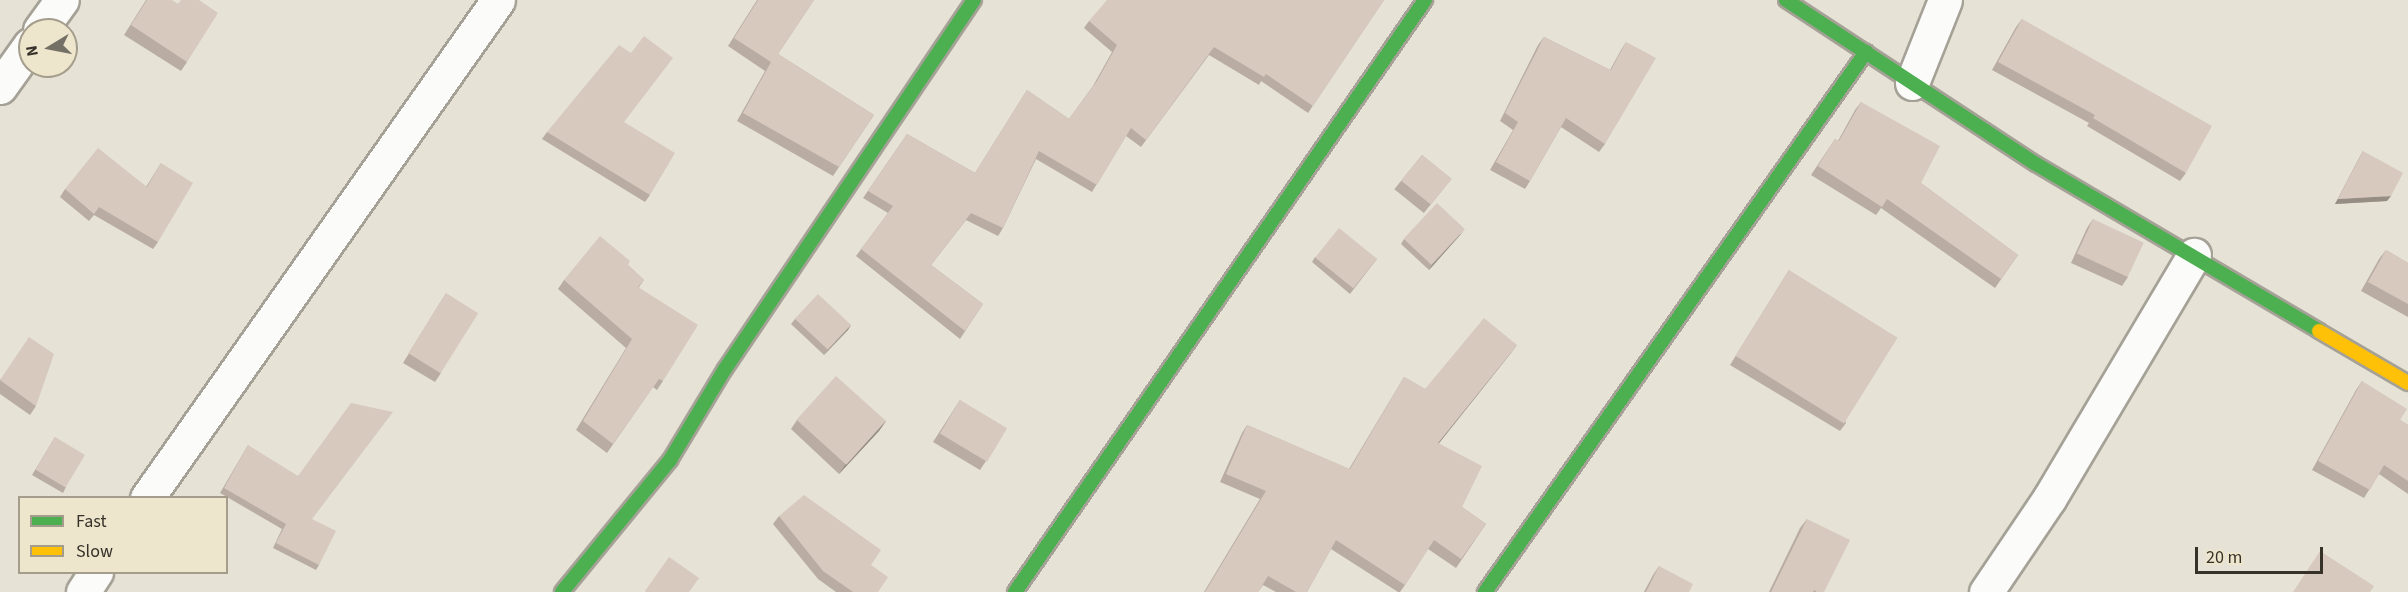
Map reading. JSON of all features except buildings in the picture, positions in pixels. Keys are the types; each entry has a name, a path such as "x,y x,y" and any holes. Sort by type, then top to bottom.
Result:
{"street":[{"path":"49,18 62,0"},
{"path":"148,496 498,0"},
{"path":"562,592 670,460 725,369 974,0"},
{"path":"1015,592 1425,0"},
{"path":"1786,0 2036,164 2408,383"},
{"path":"1912,83 1945,0"},
{"path":"1485,592 1866,52"},
{"path":"0,87 18,62"},
{"path":"1986,592 2049,499 2194,255"},
{"path":"83,592 95,574"}],"traffic: fast":[{"path":"562,592 670,460 725,369 974,0"},
{"path":"1015,592 1425,0"},
{"path":"1786,0 2036,164 2319,331"},
{"path":"1485,592 1866,52"}],"traffic: slow":[{"path":"2319,331 2408,383"}]}
